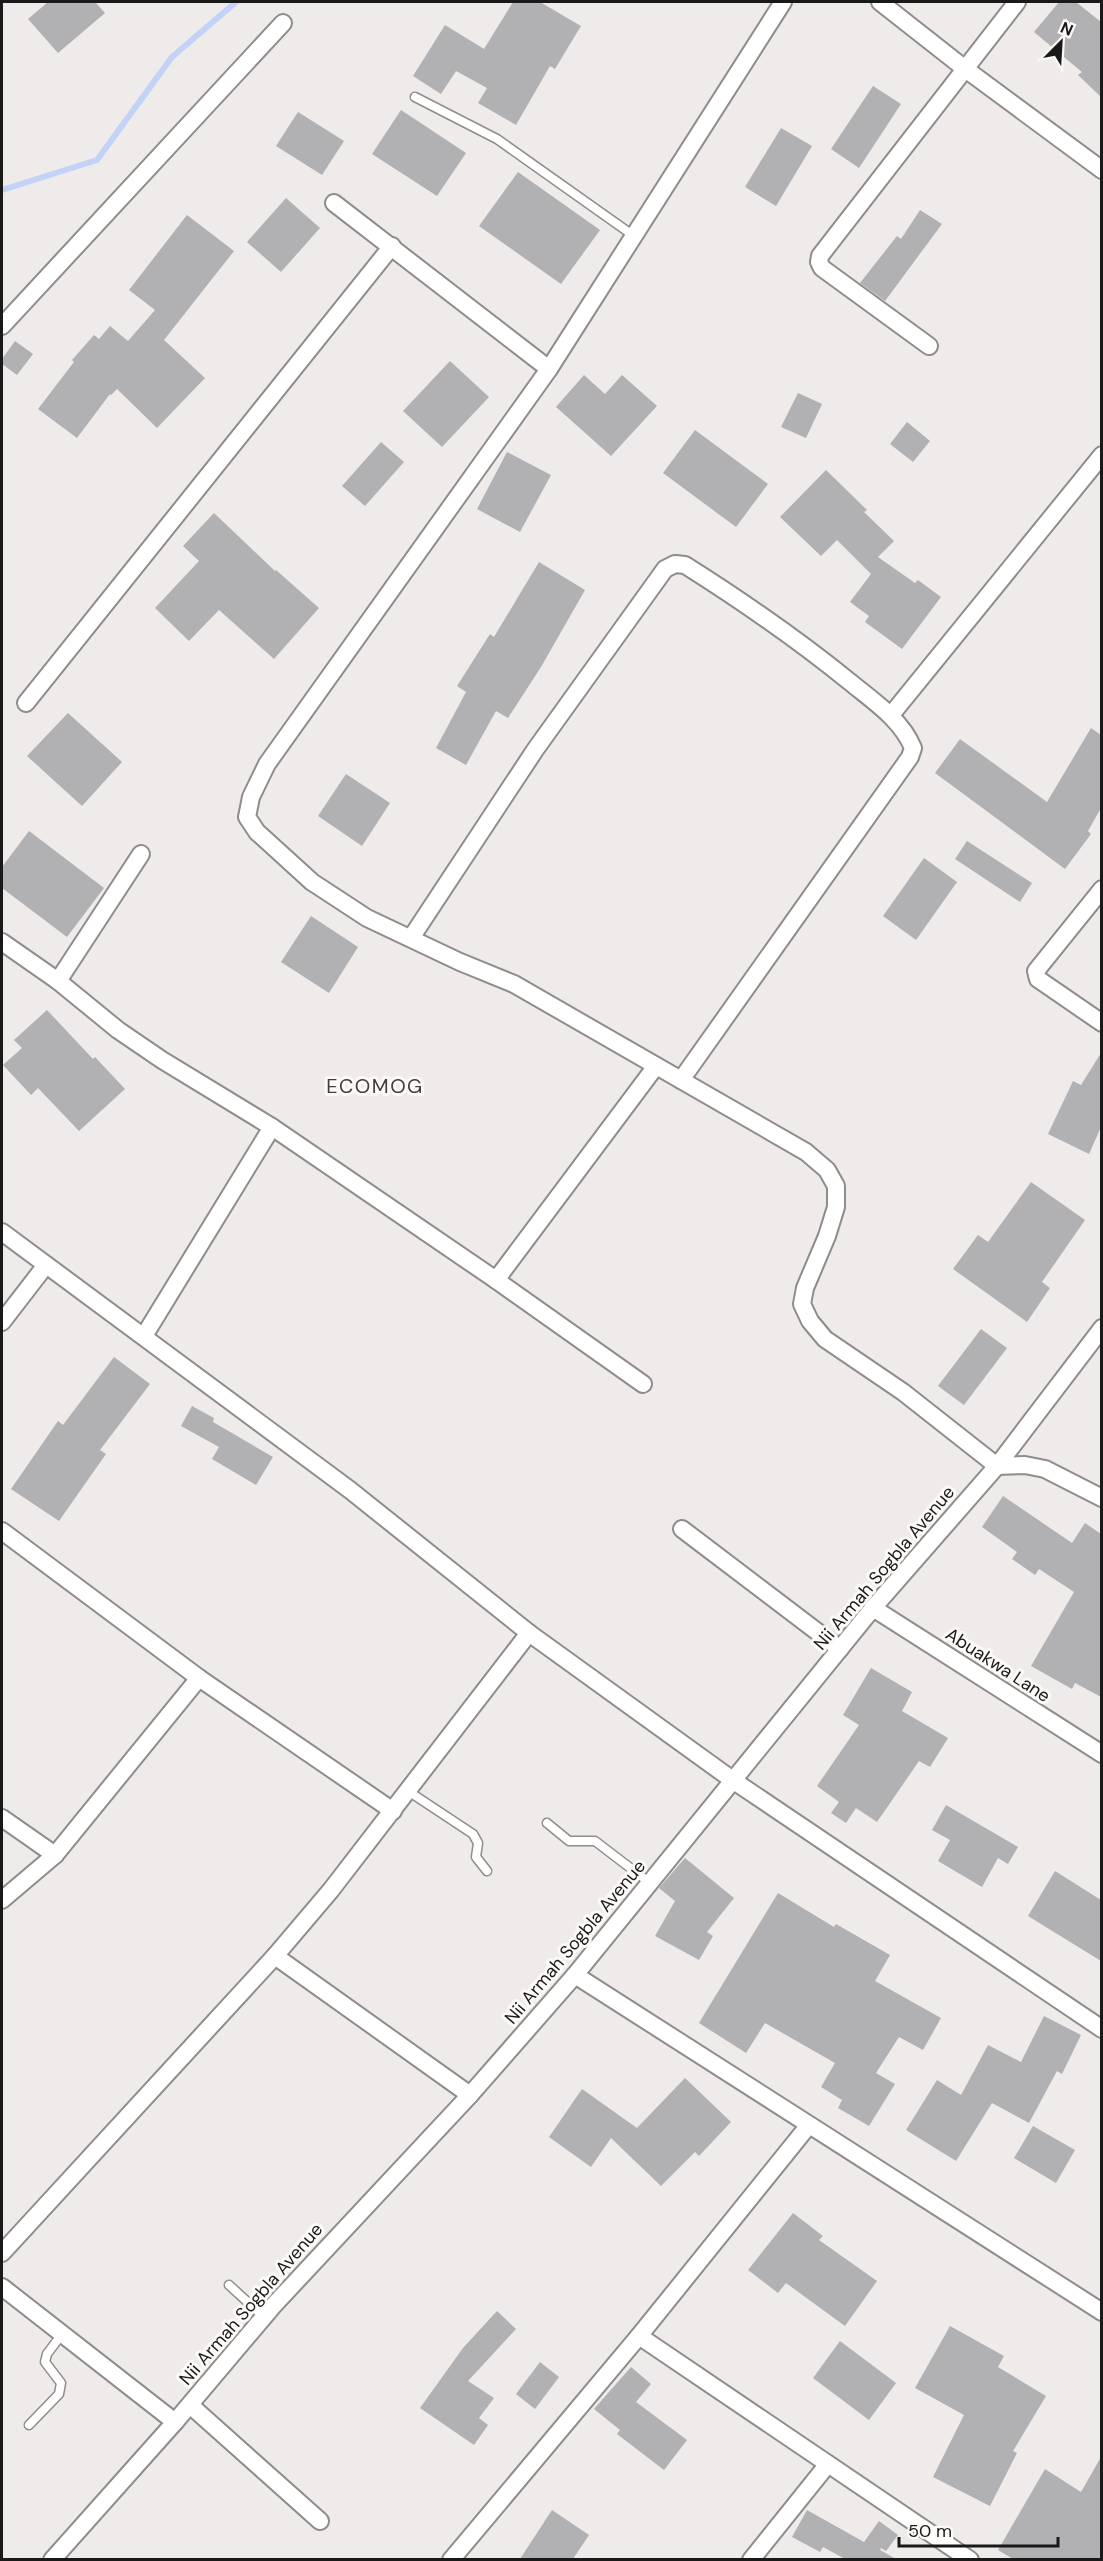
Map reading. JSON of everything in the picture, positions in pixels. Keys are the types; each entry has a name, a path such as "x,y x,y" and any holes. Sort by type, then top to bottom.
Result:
{"street":[{"path":"783,2 549,369 267,764 251,797 247,817 257,832 312,882 367,918 514,984 796,1146 827,1170 836,1186 836,1207 828,1236 805,1288 802,1304 810,1321 825,1339 903,1392 997,1466 1025,1465 1046,1469 1101,1498"},
{"path":"880,2 1101,170"},
{"path":"929,346 822,268 819,262 820,256 1017,2"},
{"path":"2,326 283,23"},
{"path":"334,203 549,369"},
{"path":"26,703 392,246"},
{"path":"891,715 1101,455"},
{"path":"411,938 535,750 665,569 675,564 685,565 764,615 891,715 913,748 910,757 681,1080"},
{"path":"58,981 141,854"},
{"path":"1101,889 1036,971 1038,979 1101,1023"},
{"path":"2,942 58,981 118,1030 162,1060 272,1127 643,1384"},
{"path":"496,1280 656,1066"},
{"path":"144,1336 272,1127"},
{"path":"2,1232 350,1491 529,1634 734,1781 1101,2029"},
{"path":"2,1322 46,1264"},
{"name":"Nii Armah Sogbla Avenue","path":"52,2559 190,2405 264,2317 470,2095 575,1975 873,1608 997,1466 1101,1328"},
{"path":"682,1529 840,1649"},
{"path":"2,1531 199,1678 393,1810"},
{"name":"Abuakwa Lane","path":"873,1608 1101,1754"},
{"path":"2,2253 274,1956 331,1890 529,1634"},
{"path":"2,1900 54,1855 199,1678"},
{"path":"2,1818 54,1855"},
{"path":"274,1956 470,2095"},
{"path":"575,1975 1101,2312"},
{"path":"451,2559 639,2336 809,2125"},
{"path":"2,2287 175,2422"},
{"path":"639,2336 970,2559"},
{"path":"190,2405 320,2521"},
{"path":"751,2559 828,2464"}],"lane":[{"path":"415,97 497,139 634,236"},
{"path":"408,1791 473,1834 478,1844 476,1857 487,1871"},
{"path":"547,1823 569,1841 595,1840 650,1883"},
{"path":"229,2285 264,2317"},
{"path":"29,2425 59,2394 61,2383 45,2362 47,2354 62,2334"}],"building":[{"path":"48,2 95,2 105,13 58,53 28,19"},
{"path":"513,2 540,2 581,26 555,69 550,66 516,125 478,103 487,88 456,71 441,94 413,76 445,25 484,49"},
{"path":"1059,2 1076,2 1101,22 1101,97 1078,75 1082,72 1034,32"},
{"path":"873,86 901,104 859,168 831,149"},
{"path":"401,110 466,153 437,196 372,154"},
{"path":"298,112 344,141 322,175 276,146"},
{"path":"781,128 812,146 776,206 745,187"},
{"path":"518,172 600,230 561,284 479,226"},
{"path":"286,198 320,228 281,272 247,242"},
{"path":"920,210 942,224 885,301 860,283 897,236 901,239"},
{"path":"187,215 234,251 164,340 205,378 157,428 117,389 110,394 77,438 38,409 74,362 72,360 94,335 99,339 110,326 128,341 155,310 129,290"},
{"path":"15,341 33,354 17,375 2,364 2,359"},
{"path":"450,361 489,397 442,447 403,411"},
{"path":"584,375 605,394 622,375 657,406 611,456 556,407"},
{"path":"798,393 822,404 806,438 781,427"},
{"path":"907,422 930,441 913,462 890,444"},
{"path":"695,430 768,484 736,527 663,473"},
{"path":"381,442 404,462 365,506 342,486"},
{"path":"507,452 551,475 520,532 477,509"},
{"path":"826,470 867,510 864,512 894,541 878,557 915,583 918,580 941,597 902,649 865,622 869,616 850,602 871,574 837,540 821,556 780,517"},
{"path":"214,513 275,571 319,608 274,659 219,610 189,641 155,608 199,561 183,546"},
{"path":"539,562 585,590 541,667 508,718 496,711 466,765 436,748 466,692 457,686 490,634 494,637"},
{"path":"68,713 122,762 82,806 27,756"},
{"path":"1091,728 1101,735 1101,808 1088,831 1091,834 1065,869 935,773 960,739 1047,802"},
{"path":"346,774 390,803 362,846 318,816"},
{"path":"29,831 104,888 67,937 2,888 2,867"},
{"path":"967,841 1032,883 1020,902 955,859"},
{"path":"924,858 957,882 916,940 883,916"},
{"path":"311,916 358,947 329,993 281,962"},
{"path":"47,1010 125,1089 79,1131 38,1088 31,1095 3,1065 22,1048 14,1040"},
{"path":"1101,1053 1101,1127 1089,1154 1048,1134 1073,1081 1081,1085"},
{"path":"1031,1182 1085,1220 1042,1282 1050,1288 1027,1322 953,1269 978,1235 988,1242"},
{"path":"981,1329 1007,1348 964,1405 938,1386"},
{"path":"114,1357 150,1384 100,1450 106,1454 59,1521 11,1489 58,1421 63,1425"},
{"path":"192,1406 214,1418 213,1422 273,1457 256,1485 212,1459 219,1447 181,1426"},
{"path":"1003,1496 1072,1543 1085,1523 1101,1534 1101,1697 1075,1683 1072,1689 1031,1666 1074,1592 1039,1569 1035,1575 1012,1559 1017,1552 982,1527"},
{"path":"871,1668 912,1692 902,1711 948,1738 930,1767 919,1761 877,1822 856,1808 846,1823 831,1813 839,1802 817,1786 859,1725 843,1715"},
{"path":"946,1805 1018,1847 1008,1864 998,1858 982,1887 938,1861 950,1840 932,1830"},
{"path":"685,1858 734,1898 707,1932 713,1936 699,1960 655,1936 675,1901 659,1888"},
{"path":"1055,1871 1101,1900 1101,1961 1028,1916"},
{"path":"778,1893 834,1927 836,1924 890,1955 875,1981 941,2018 923,2050 899,2037 876,2073 895,2084 869,2126 838,2108 842,2100 821,2087 835,2063 765,2023 746,2053 699,2023"},
{"path":"1044,2016 1081,2035 1062,2074 1057,2071 1029,2123 992,2103 956,2161 906,2130 937,2080 961,2095 988,2045 1021,2062"},
{"path":"685,2078 731,2122 699,2156 695,2152 661,2186 611,2138 591,2167 549,2137 582,2089 637,2128"},
{"path":"1033,2126 1075,2150 1056,2183 1014,2158"},
{"path":"793,2213 823,2236 819,2240 877,2281 845,2326 786,2283 778,2293 748,2270"},
{"path":"497,2311 516,2329 468,2381 494,2398 479,2418 488,2425 474,2445 420,2408 463,2348"},
{"path":"950,2326 1004,2356 998,2367 1046,2396 1013,2451 1017,2453 990,2506 933,2477 964,2415 915,2388"},
{"path":"840,2341 896,2383 869,2420 813,2378"},
{"path":"540,2362 559,2377 535,2409 516,2394"},
{"path":"631,2367 651,2384 636,2402 687,2440 664,2470 617,2434 620,2430 594,2409"},
{"path":"1101,2457 1101,2559 1013,2559 998,2550 1045,2469 1081,2492"},
{"path":"552,2510 589,2535 573,2559 520,2559"},
{"path":"807,2510 864,2542 879,2521 898,2535 886,2551 881,2548 880,2550 896,2559 845,2559 823,2547 820,2552 792,2537"}],"waterway":[{"path":"2,190 97,160 172,57 236,2"}],"district":[{"name":"ECOMOG","path":"375,1086"}]}
